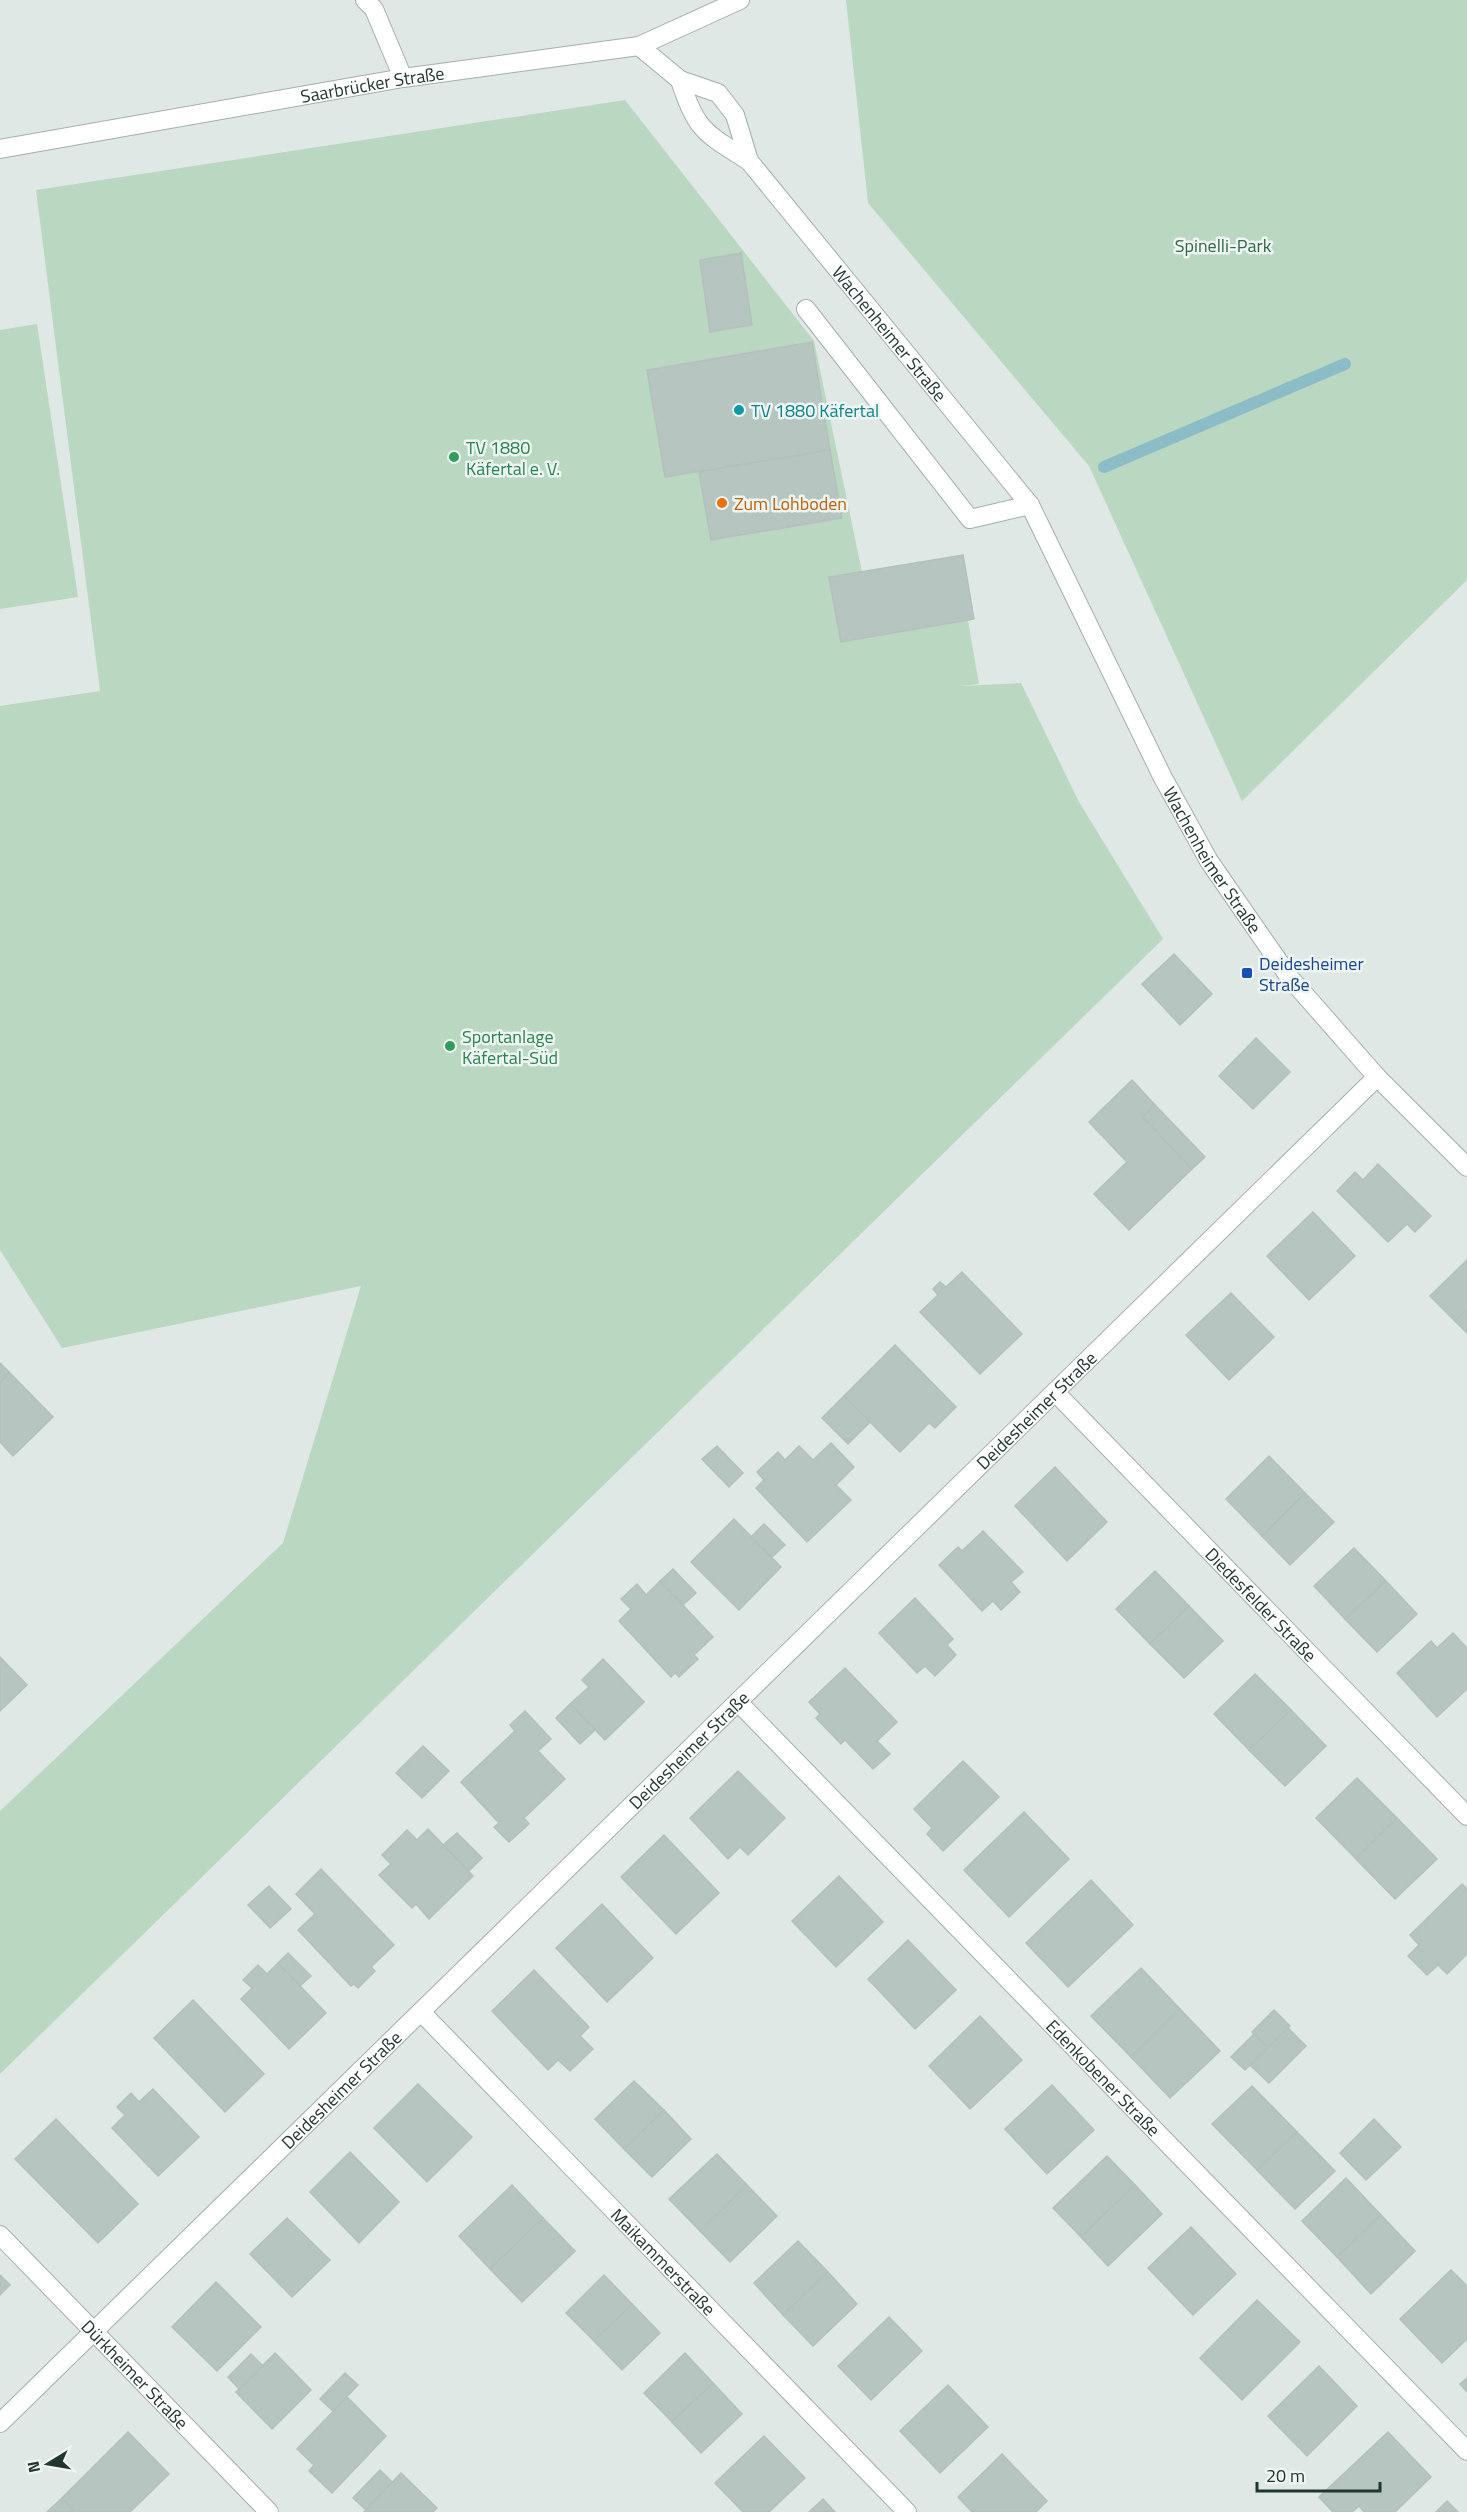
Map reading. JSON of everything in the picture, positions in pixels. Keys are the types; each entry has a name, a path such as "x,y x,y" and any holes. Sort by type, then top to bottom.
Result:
{"street":[{"path":"365,0 374,9 403,78"},
{"name":"Saarbrücker Straße","path":"0,149 403,78 639,46 739,0"},
{"name":"Wachenheimer Straße","path":"639,46 680,80 718,93 735,115 749,161"},
{"name":"Wachenheimer Straße","path":"680,80 691,115 700,126 710,136 749,161 1030,505 1162,776 1209,861 1290,978 1377,1077 1467,1167"},
{"path":"806,309 970,519 1030,505"},
{"name":"Deidesheimer Straße","path":"0,2423 1377,1077"},
{"name":"Diedesfelder Straße","path":"1055,1392 1467,1816"},
{"name":"Edenkobener Straße","path":"738,1702 1467,2451"},
{"name":"Maikammerstraße","path":"421,2012 907,2512"},
{"name":"Dürkheimer Straße","path":"0,2235 261,2509"}],"green space":[{"name":"Spinelli-Park","path":"846,0 1467,0 1467,580 1242,801 1089,466 868,203"},
{"path":"625,100 814,341 862,572 963,555 974,619 968,621 979,684 960,686 1021,683 1079,802 1163,939 0,2074 0,1811 283,1543 361,1286 62,1348 0,1250 0,706 100,691 36,190"},
{"path":"37,324 78,597 0,609 0,330"}],"building":[{"path":"741,253 752,325 710,332 700,260"},
{"name":"TV 1880 Käfertal","path":"812,342 830,450 665,477 647,370"},
{"path":"830,450 842,518 711,540 699,472"},
{"path":"963,555 974,619 841,642 829,577"},
{"path":"1174,954 1212,994 1180,1025 1142,984"},
{"path":"1256,1038 1290,1072 1253,1109 1219,1076"},
{"path":"1132,1080 1155,1105 1143,1117 1192,1169 1129,1230 1094,1194 1127,1162 1089,1122"},
{"path":"1155,1105 1205,1157 1192,1169 1143,1117"},
{"path":"1378,1164 1431,1216 1415,1232 1407,1224 1388,1242 1337,1191 1355,1172 1363,1180"},
{"path":"1313,1212 1355,1256 1309,1300 1267,1256"},
{"path":"1467,1260 1467,1310 1455,1321 1430,1296"},
{"path":"962,1272 1022,1334 980,1374 920,1312 938,1295 933,1289 940,1282 946,1287"},
{"path":"1231,1293 1274,1337 1229,1380 1186,1335"},
{"path":"1467,1310 1467,1333 1455,1321"},
{"path":"895,1345 956,1407 935,1428 929,1423 900,1452 844,1396"},
{"path":"0,1363 10,1373 0,1383"},
{"path":"10,1373 53,1417 13,1456 0,1442 0,1383"},
{"path":"844,1396 870,1422 848,1444 822,1418"},
{"path":"831,1443 854,1467 836,1485 851,1500 807,1542 756,1488 764,1480 757,1472 778,1452 785,1460 799,1446 813,1460"},
{"path":"717,1446 743,1473 729,1487 702,1459"},
{"path":"1269,1456 1305,1493 1262,1536 1226,1499"},
{"path":"1055,1467 1107,1522 1067,1561 1015,1506"},
{"path":"1305,1493 1334,1522 1290,1565 1262,1536"},
{"path":"734,1519 781,1567 739,1610 691,1562"},
{"path":"764,1524 785,1545 772,1557 751,1537"},
{"path":"983,1531 1023,1572 1011,1582 1020,1592 1001,1610 993,1601 982,1611 939,1565 958,1547 962,1551"},
{"path":"1354,1548 1386,1581 1345,1619 1314,1586"},
{"path":"673,1569 696,1593 683,1605 660,1581"},
{"path":"1155,1571 1189,1606 1150,1644 1116,1609"},
{"path":"660,1581 713,1637 694,1655 698,1659 679,1677 675,1673 671,1677 619,1621 631,1609 621,1599 637,1584 646,1595"},
{"path":"1386,1581 1417,1614 1377,1652 1345,1619"},
{"path":"915,1598 953,1639 947,1645 956,1655 935,1676 925,1666 917,1673 879,1633"},
{"path":"1189,1606 1223,1641 1184,1678 1150,1644"},
{"path":"1453,1633 1467,1648 1467,1689 1437,1717 1397,1673 1431,1641 1437,1648"},
{"path":"0,1657 27,1685 0,1711"},
{"path":"603,1659 644,1702 605,1740 570,1704 589,1687 582,1680"},
{"path":"845,1668 897,1722 877,1741 890,1754 873,1769 845,1740 841,1744 816,1718 820,1714 809,1702"},
{"path":"1255,1674 1291,1710 1249,1750 1214,1714"},
{"path":"570,1704 595,1730 580,1744 556,1718"},
{"path":"1291,1710 1326,1746 1285,1786 1249,1750"},
{"path":"525,1711 551,1739 538,1751 565,1779 524,1818 529,1824 509,1842 494,1827 499,1823 461,1782 515,1731 510,1725"},
{"path":"423,1746 449,1771 422,1798 396,1773"},
{"path":"963,1761 999,1797 943,1851 927,1834 932,1828 914,1809"},
{"path":"738,1771 785,1818 748,1855 740,1847 728,1859 690,1818"},
{"path":"1357,1778 1397,1818 1356,1859 1316,1818"},
{"path":"1024,1812 1069,1859 1009,1917 964,1870"},
{"path":"1397,1818 1437,1859 1395,1899 1356,1859"},
{"path":"428,1829 473,1876 429,1919 416,1904 412,1908 379,1875 391,1864 382,1855 407,1830 417,1840"},
{"path":"457,1833 482,1858 469,1871 443,1845"},
{"path":"664,1835 719,1893 676,1934 621,1877"},
{"path":"321,1869 394,1945 371,1967 375,1971 358,1988 354,1984 351,1986 298,1930 315,1914 296,1894"},
{"path":"839,1876 883,1922 836,1967 792,1921"},
{"path":"1091,1880 1133,1925 1068,1987 1026,1943"},
{"path":"1462,1884 1467,1889 1467,1954 1447,1974 1438,1965 1427,1975 1408,1956 1419,1945 1410,1935"},
{"path":"269,1886 291,1909 270,1928 248,1905"},
{"path":"602,1904 653,1958 607,2002 556,1948"},
{"path":"908,1940 956,1990 915,2029 868,1979"},
{"path":"288,1953 311,1976 300,1986 278,1963"},
{"path":"278,1963 326,2013 289,2049 241,1999 252,1988 243,1980 258,1965 267,1974"},
{"path":"1141,1968 1180,2009 1131,2057 1091,2016"},
{"path":"534,1970 589,2027 580,2036 593,2049 570,2071 558,2060 548,2070 492,2011"},
{"path":"193,2000 264,2074 225,2112 154,2038"},
{"path":"1180,2009 1220,2051 1170,2098 1131,2057"},
{"path":"1274,2010 1290,2026 1268,2048 1252,2032"},
{"path":"980,2016 1022,2060 970,2109 929,2066"},
{"path":"1288,2028 1306,2046 1269,2083 1250,2065"},
{"path":"1254,2034 1268,2048 1245,2070 1231,2057"},
{"path":"634,2081 664,2110 624,2149 595,2119"},
{"path":"418,2084 472,2137 427,2182 374,2128"},
{"path":"1052,2085 1094,2130 1047,2174 1005,2129"},
{"path":"1252,2086 1297,2132 1257,2170 1212,2124"},
{"path":"153,2089 199,2137 158,2176 112,2128 125,2115 117,2107 131,2093 139,2102"},
{"path":"664,2110 691,2139 652,2177 624,2149"},
{"path":"56,2119 138,2204 98,2243 15,2159"},
{"path":"1374,2119 1401,2147 1366,2180 1340,2153"},
{"path":"1297,2132 1335,2171 1295,2209 1257,2170"},
{"path":"350,2152 399,2202 359,2243 310,2192"},
{"path":"717,2154 747,2185 700,2231 669,2199"},
{"path":"1107,2156 1135,2185 1081,2237 1053,2208"},
{"path":"1346,2178 1381,2215 1337,2257 1302,2221"},
{"path":"512,2185 543,2218 490,2269 459,2236"},
{"path":"747,2185 777,2216 730,2262 700,2231"},
{"path":"1135,2185 1162,2214 1108,2266 1081,2237"},
{"path":"1381,2215 1415,2251 1371,2294 1337,2257"},
{"path":"287,2218 330,2260 292,2297 250,2254"},
{"path":"543,2218 575,2251 522,2302 490,2269"},
{"path":"1191,2227 1236,2274 1193,2315 1148,2268"},
{"path":"798,2241 828,2272 783,2315 754,2283"},
{"path":"1451,2270 1467,2286 1467,2339 1442,2363 1400,2319"},
{"path":"828,2272 857,2304 813,2346 783,2315"},
{"path":"0,2275 10,2285 0,2295"},
{"path":"604,2275 632,2304 594,2341 566,2313"},
{"path":"216,2282 261,2327 217,2371 172,2327"},
{"path":"1257,2300 1300,2342 1242,2400 1200,2358"},
{"path":"632,2304 660,2333 622,2370 594,2341"},
{"path":"889,2317 922,2351 871,2400 838,2366"},
{"path":"275,2353 311,2390 272,2429 236,2392"},
{"path":"685,2353 713,2383 672,2422 644,2393"},
{"path":"251,2354 263,2366 239,2389 228,2377"},
{"path":"1319,2366 1357,2406 1307,2456 1268,2416"},
{"path":"345,2373 358,2385 333,2411 320,2399"},
{"path":"1467,2378 1467,2392 1460,2384"},
{"path":"713,2383 742,2414 701,2453 672,2422"},
{"path":"948,2385 988,2427 940,2473 900,2431"},
{"path":"347,2397 386,2436 332,2493 309,2471 314,2465 297,2449"},
{"path":"128,2432 169,2474 130,2512 75,2512 62,2498"},
{"path":"1388,2432 1431,2477 1395,2512 1364,2512 1359,2506 1352,2512 1333,2512 1319,2497"},
{"path":"764,2436 805,2478 769,2512 743,2512 715,2483"},
{"path":"1002,2454 1047,2501 1036,2512 972,2512 958,2497"},
{"path":"380,2470 392,2482 366,2510 353,2498"},
{"path":"401,2473 437,2508 433,2512 364,2512"},
{"path":"62,2498 75,2512 47,2512"},
{"path":"823,2499 835,2512 809,2512"},
{"path":"1447,2501 1458,2512 1436,2512"}],"waterway":[{"path":"1104,467 1345,364"}],"place":[{"name":"TV 1880 Käfertal","path":"739,410"},
{"name":"TV 1880 Käfertal e. V.","path":"454,457"},
{"name":"Zum Lohboden","path":"722,503"},
{"name":"Deidesheimer Straße","path":"1247,973"},
{"name":"Sportanlage Käfertal-Süd","path":"450,1046"}]}
